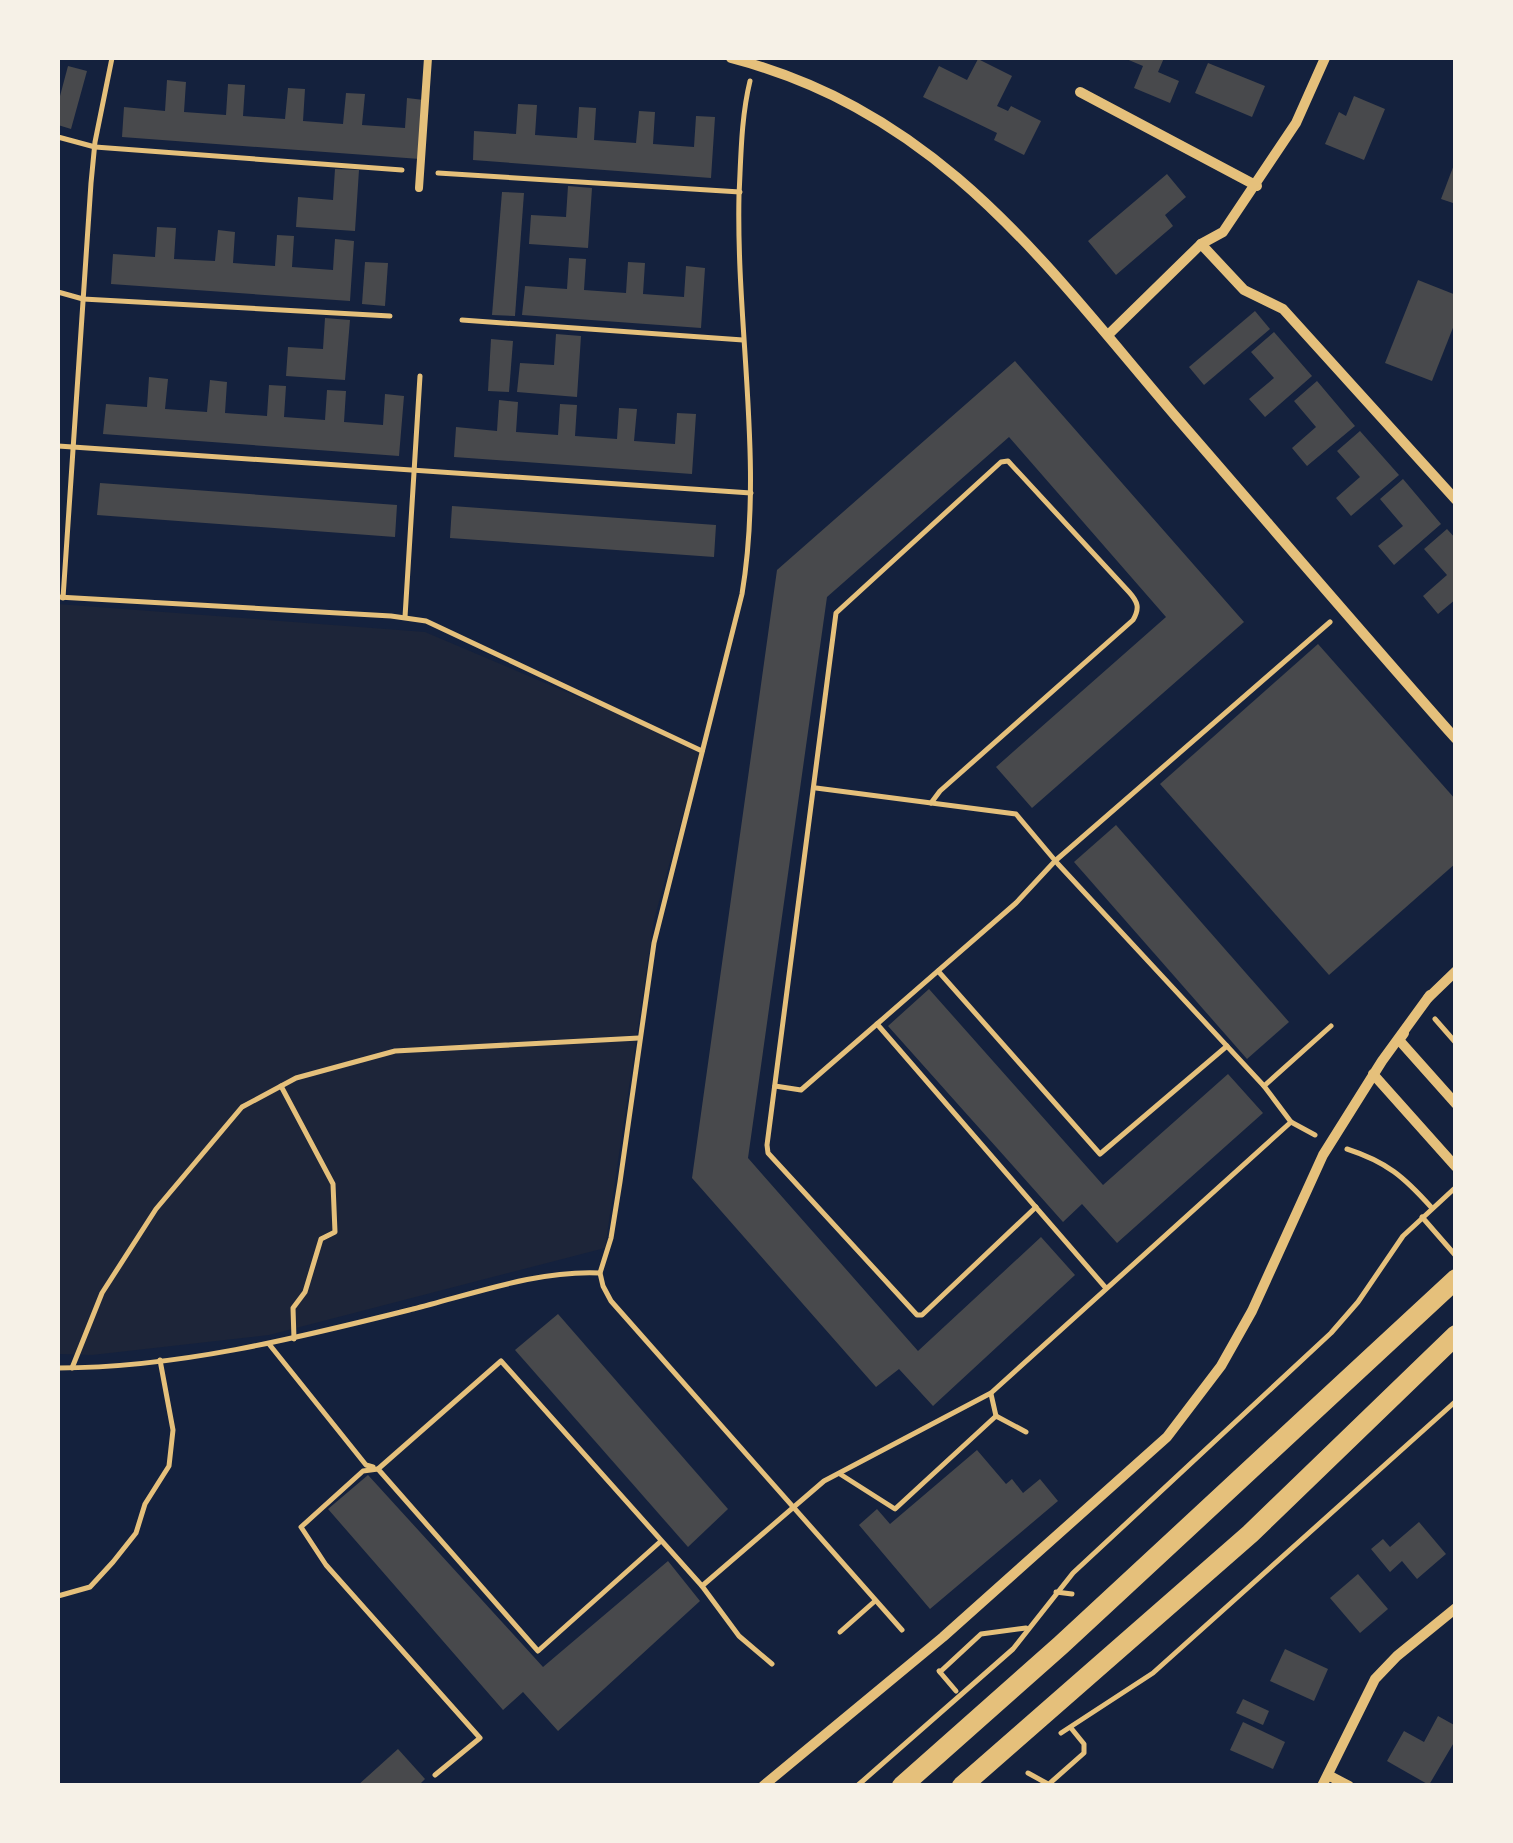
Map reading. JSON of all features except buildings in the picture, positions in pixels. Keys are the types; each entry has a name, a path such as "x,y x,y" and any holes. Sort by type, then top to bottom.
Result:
{"main road":[{"path":"902,1786 1062,1645 1456,1279"},
{"path":"962,1786 1250,1534 1456,1335"}],"street":[{"path":"732,58 755,61 828,92 903,134 986,200 1108,335 1456,739"},
{"path":"1108,335 1202,244 1223,232 1296,123 1325,58"},
{"path":"1080,92 1257,186"},
{"path":"1202,244 1244,290 1282,309 1456,500"},
{"path":"763,1786 943,1637 1168,1437 1221,1366 1252,1312 1331,1142 1373,1074 1430,995 1456,971"},
{"path":"1430,995 1399,1040 1456,1104"},
{"path":"1373,1074 1456,1167"},
{"path":"1349,1786 1325,1780 1375,1679 1456,1608"}],"lane":[{"path":"419,188 428,58"}],"path":[{"path":"112,58 95,147 60,598 426,621 702,751"},
{"path":"755,61 746,99 740,192 751,493 748,558 654,943 611,1238 600,1273 611,1301 902,1630"},
{"path":"58,138 95,147 740,192"},
{"path":"58,292 83,298 390,316"},
{"path":"462,320 743,340"},
{"path":"406,617 420,376"},
{"path":"58,446 751,493"},
{"path":"932,803 940,790 1134,620 1139,611 1129,592 1008,461 1001,462 839,608 768,1153 917,1315 922,1315 1036,1207"},
{"path":"775,1086 801,1090 1016,903 1055,860 1344,610"},
{"path":"816,788 1016,814 1264,1086 1291,1122 1371,1156 1401,1174 1432,1208"},
{"path":"938,971 1100,1154 1227,1046"},
{"path":"1423,1006 1456,1044"},
{"path":"877,1024 1105,1286"},
{"path":"1264,1086 1332,1026"},
{"path":"72,1368 102,1293 156,1208 242,1108 296,1078 395,1051 640,1038"},
{"path":"281,1086 333,1184 335,1232 321,1239 305,1292 293,1308 294,1339"},
{"path":"702,1586 792,1507 839,1473 991,1393 1291,1122"},
{"path":"856,1786 1013,1648 1056,1592 1331,1333 1358,1302 1385,1259 1422,1217 1456,1187"},
{"path":"1422,1217 1456,1256"},
{"path":"58,1368 160,1360 269,1344 518,1283 566,1274 600,1273"},
{"path":"269,1344 366,1465 378,1468 538,1651 662,1541"},
{"path":"58,1596 90,1587 113,1562 136,1533 145,1504 169,1466 173,1430 160,1360"},
{"path":"435,1775 480,1738 326,1565 301,1527 363,1471 378,1468 501,1361 702,1586 739,1636 772,1664"},
{"path":"991,1393 996,1416 1026,1432"},
{"path":"1056,1736 1153,1673 1456,1401"},
{"path":"839,1473 895,1509 996,1416"},
{"path":"1148,1503 1153,1514"},
{"path":"1056,1592 1072,1594"},
{"path":"840,1632 876,1600"},
{"path":"940,1672 982,1634 1028,1628"},
{"path":"933,1666 956,1691"},
{"path":"1028,1773 1050,1785 1084,1753 1084,1744 1070,1727"}],"shaded area":[{"path":"58,604 425,632 701,749 654,920 605,1248 269,1335 92,1355 58,1354"}]}
